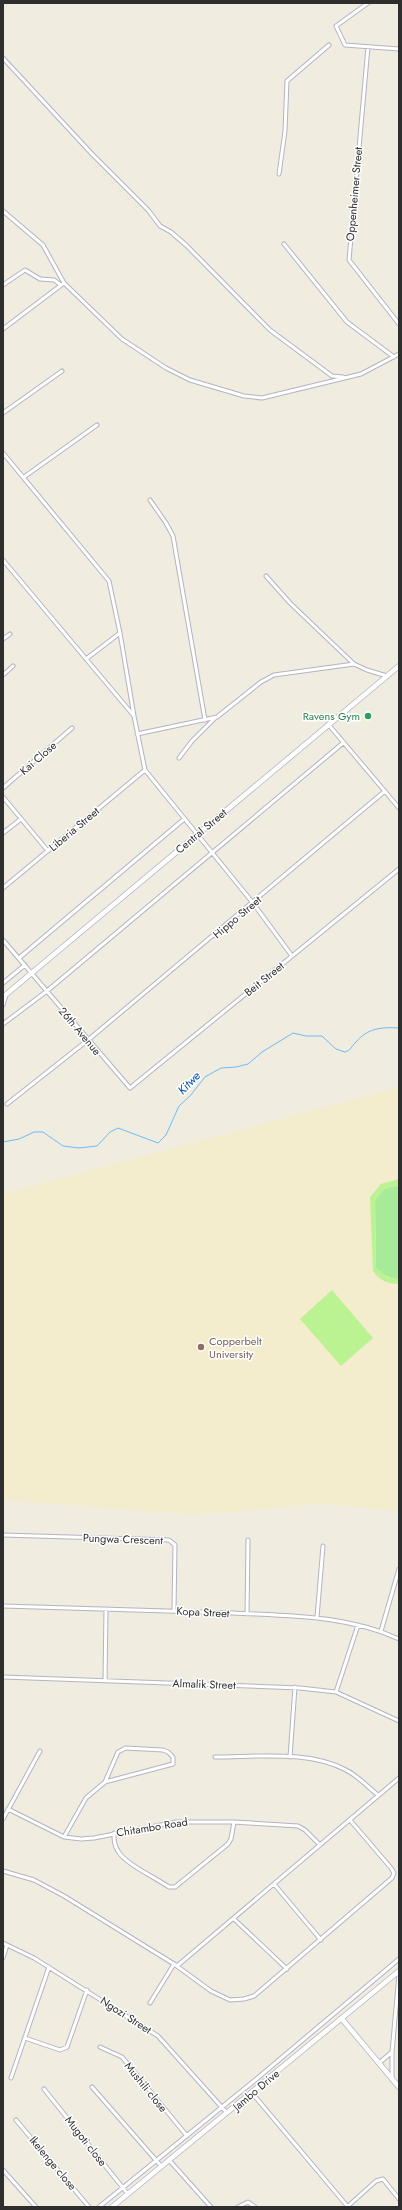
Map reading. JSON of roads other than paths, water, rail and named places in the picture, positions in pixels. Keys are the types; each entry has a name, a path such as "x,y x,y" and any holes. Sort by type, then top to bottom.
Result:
{"street":[{"path":"366,4 336,26 345,46 399,49"},
{"path":"279,174 283,150 287,81 329,45"},
{"name":"Oppenheimer Street","path":"368,47 349,260 399,324"},
{"path":"3,58 92,154 149,211 160,226 171,232 187,246 270,330 332,376 346,378"},
{"path":"3,211 47,250 58,275 64,283 122,339 166,368 190,380 216,389 244,396 262,398 361,374 399,354"},
{"path":"284,244 347,322 394,357"},
{"path":"3,285 26,270 40,279 54,280 61,285"},
{"path":"3,329 64,283"},
{"path":"3,413 62,372"},
{"path":"24,478 96,425"},
{"path":"3,454 109,581 145,770 183,820 253,904 292,956"},
{"path":"150,500 166,523 172,536 205,720"},
{"path":"3,560 134,716"},
{"path":"266,576 290,603 354,664 387,676"},
{"path":"86,659 120,633"},
{"path":"3,639 10,634"},
{"path":"179,758 192,741 217,717 268,677 354,664"},
{"path":"3,674 13,666"},
{"name":"Central Street","path":"5,995 399,666"},
{"path":"137,734 217,717"},
{"path":"328,724 399,808"},
{"name":"Kai Close","path":"3,788 72,728"},
{"path":"3,1024 47,991 343,743"},
{"name":"Liberia Street","path":"3,888 145,770"},
{"name":"Hippo Street","path":"7,1104 88,1040 253,904 385,792"},
{"path":"3,797 48,850"},
{"path":"3,833 21,819"},
{"path":"19,958 183,820"},
{"name":"Beit Street","path":"130,1088 399,869"},
{"name":"26th Avenue","path":"3,940 130,1088"},
{"path":"3,984 25,965"},
{"path":"3,1005 5,995"},
{"name":"Pungwa Crescent","path":"3,1535 169,1540 174,1542 174,1610"},
{"path":"247,1614 248,1540"},
{"path":"317,1617 323,1546"},
{"path":"381,1631 399,1569"},
{"name":"Kopa Street","path":"3,1606 174,1610 317,1617 381,1631 399,1639"},
{"path":"105,1681 106,1609"},
{"path":"336,1692 358,1625"},
{"name":"Almalik Street","path":"3,1677 295,1687 336,1692 399,1721"},
{"path":"290,1757 295,1687"},
{"path":"64,1837 86,1798 105,1782 173,1764 173,1757 168,1752 163,1750 125,1748 118,1752 105,1782"},
{"path":"3,1819 40,1751"},
{"path":"215,1757 290,1757 325,1763 342,1768 355,1776 378,1795"},
{"path":"150,2003 176,1965 234,1919 399,1778"},
{"name":"Chitambo Road","path":"8,1810 64,1837 82,1839 176,1822 234,1822 298,1826 305,1830 320,1845"},
{"path":"3,1871 47,1886 176,1965 211,1991 230,2000 244,1999 254,1996 392,1878 394,1873 391,1868 350,1820"},
{"path":"114,1833 114,1842 118,1852 125,1859 169,1887 175,1887 228,1844 231,1839 234,1822"},
{"path":"274,1884 321,1940"},
{"path":"234,1919 287,1968"},
{"name":"Ngozi Street","path":"3,1943 49,1967 158,2036 227,2114"},
{"path":"3,1958 7,1946"},
{"name":"Jambo Drive","path":"99,2207 154,2160 222,2108 399,1959"},
{"path":"393,1964 399,1971"},
{"path":"11,2078 26,2038 49,1967"},
{"name":"Jambo Drive","path":"112,2207 127,2193 227,2114 399,1971"},
{"path":"392,2079 392,2052 399,1975"},
{"path":"26,2038 60,2050 67,2047 87,1990"},
{"path":"336,2012 399,2087"},
{"name":"Mushili close","path":"100,2047 122,2057 187,2136"},
{"path":"379,2063 392,2052"},
{"path":"92,2087 160,2166"},
{"name":"Mugoti close","path":"44,2089 127,2193"},
{"path":"252,2093 348,2207 376,2181 383,2179 399,2198"},
{"name":"Ikelenge close","path":"16,2120 90,2207"},
{"path":"206,2120 211,2127"},
{"path":"170,2160 211,2207"},
{"path":"3,2170 36,2207"},
{"path":"238,2207 248,2202 255,2207"}],"waterway":[{"name":"Kitwe","path":"3,1142 19,1139 34,1132 43,1132 63,1146 79,1148 97,1146 110,1132 118,1128 158,1143 166,1135 179,1106 190,1096 205,1077 221,1068 236,1067 248,1064 262,1052 293,1033 306,1036 322,1036 336,1049 345,1052 370,1031 381,1028 399,1028"}],"place":[{"name":"Ravens Gym","path":"368,716"},
{"name":"Copperbelt University","path":"201,1347"}]}
